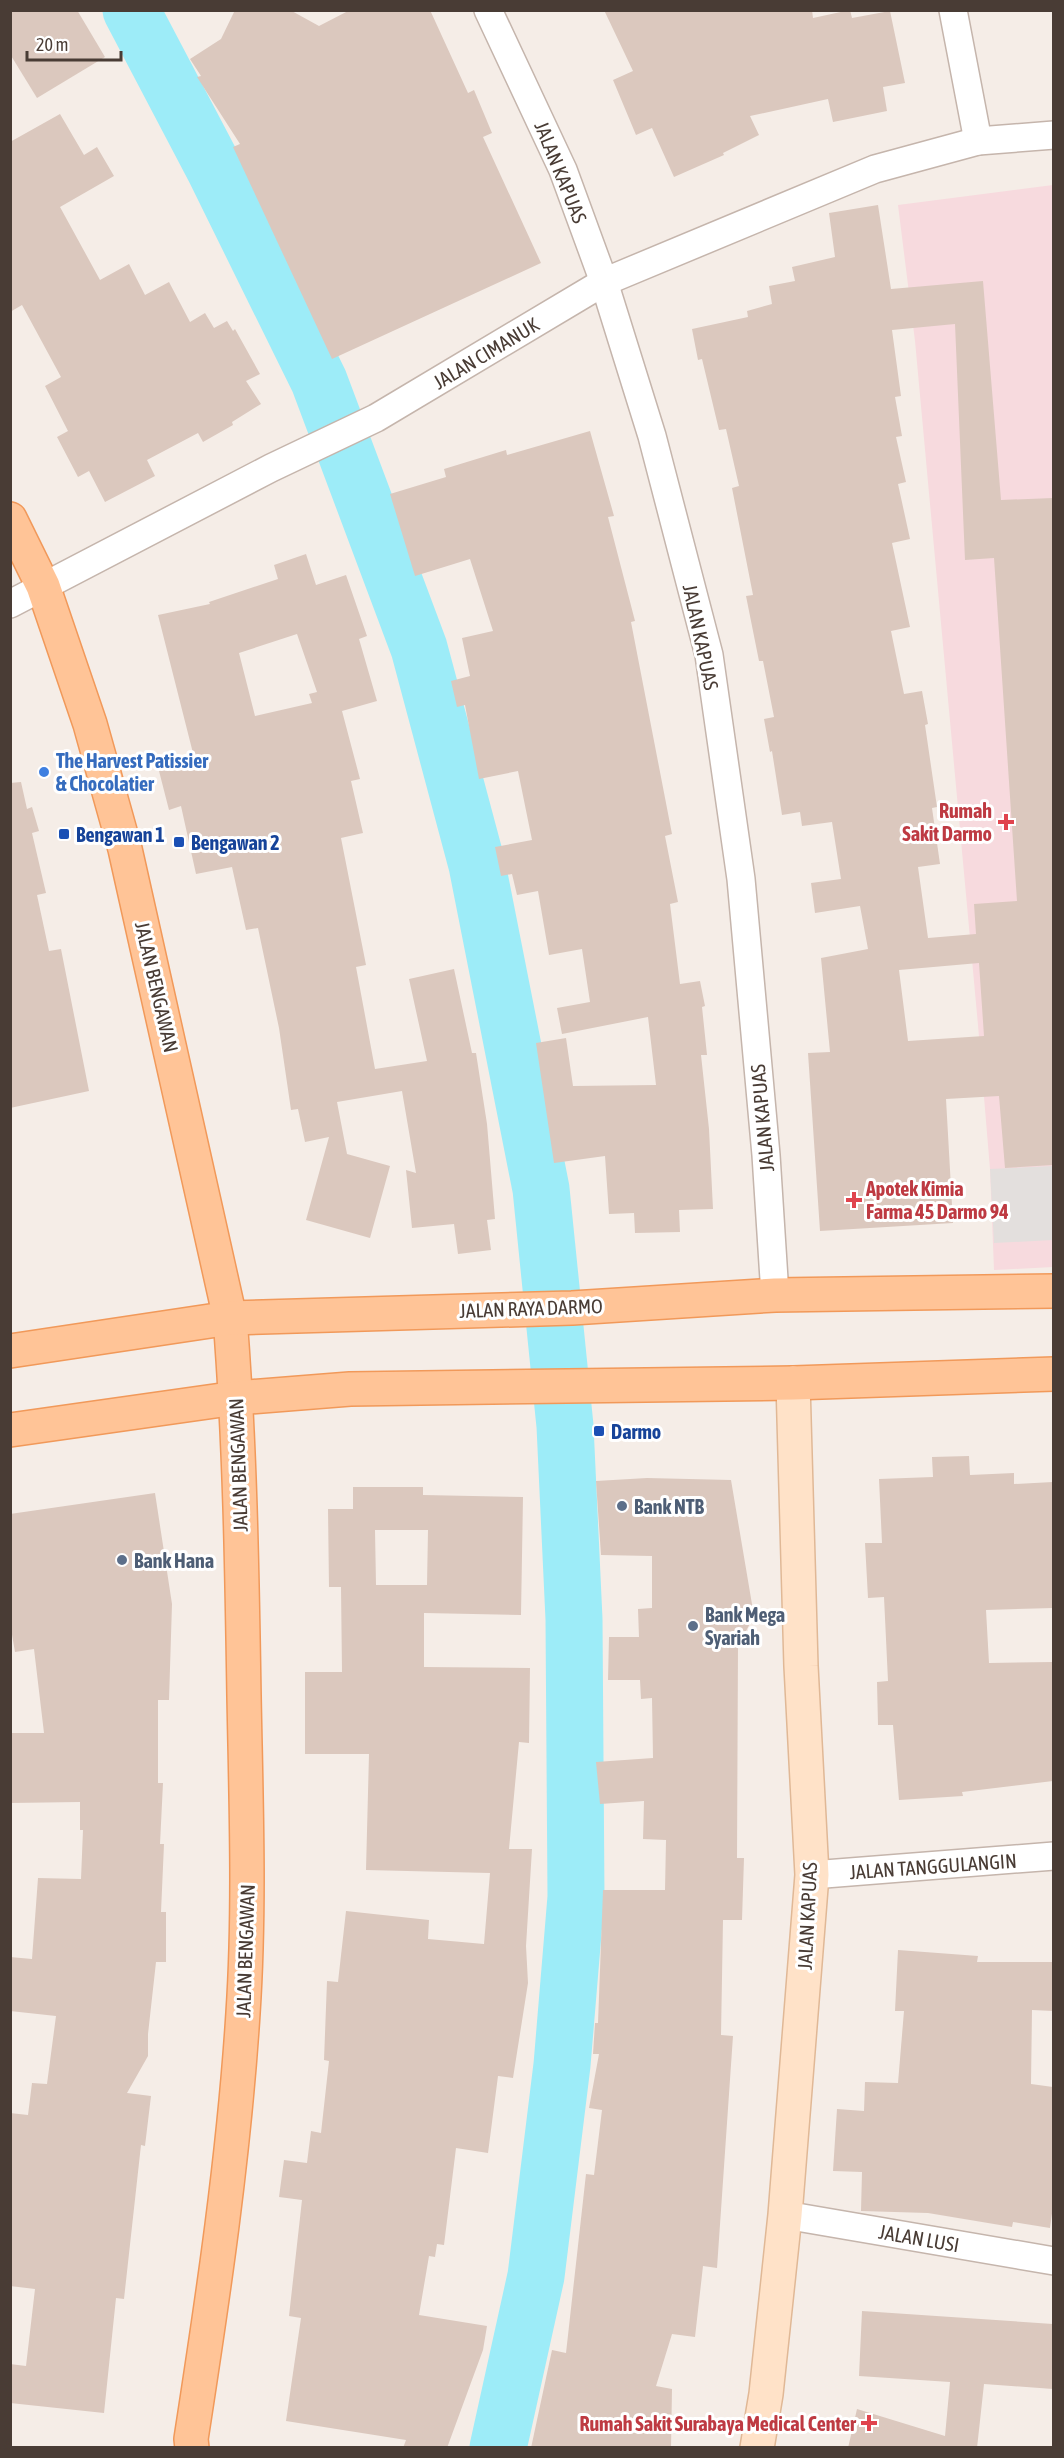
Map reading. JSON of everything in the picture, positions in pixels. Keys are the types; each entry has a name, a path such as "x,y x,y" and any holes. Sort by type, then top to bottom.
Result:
{"main road":[{"name":"JALAN BENGAWAN","path":"10,519 43,586 90,724 125,849 230,1318 236,1398 248,1885 244,2011 217,2273 190,2445"},
{"name":"JALAN RAYA DARMO","path":"10,1352 230,1318 572,1308 775,1295 1053,1292"},
{"path":"10,1430 236,1398 350,1389 564,1384 793,1383 1053,1374"}],"street":[{"name":"JALAN KAPUAS","path":"488,10 563,170 604,282 651,436 709,655 741,879 766,1155 775,1295"},
{"path":"953,10 978,141"},
{"name":"JALAN CIMANUK","path":"10,604 271,468 376,418 604,282 875,169 978,141 1053,135"},
{"name":"JALAN KAPUAS","path":"757,2448 766,2394 785,2215 812,1875 801,1666 793,1383"},
{"name":"JALAN TANGGULANGIN","path":"812,1875 1053,1857"},
{"name":"JALAN LUSI","path":"785,2215 1053,2261"}],"shaded area":[{"name":"Rumah Sakit Darmo","path":"1053,185 1053,1267 994,1270 990,1169 978,1025 915,341 898,205"},
{"path":"1053,1166 1053,1240 994,1243 990,1169"}],"building":[{"path":"10,10 77,10 105,57 37,98 10,54"},
{"path":"235,10 290,10 319,26 350,10 430,10 468,93 474,90 492,133 483,137 541,263 332,359 233,147 240,144 197,77 201,76 190,59 221,39"},
{"path":"604,10 812,10 813,18 850,10 852,18 890,11 905,83 883,87 887,111 833,122 828,99 750,116 759,135 723,153 724,155 674,177 652,128 636,135 613,80 633,71"},
{"path":"60,114 84,155 97,147 114,176 60,207 100,280 129,264 145,295 169,282 190,322 205,313 214,328 227,321 233,331 235,329 260,374 246,381 261,404 232,422 233,425 203,442 198,433 147,460 155,476 105,502 89,471 78,477 57,437 68,431 45,386 61,377 22,305 10,312 10,142"},
{"path":"878,205 891,289 983,281 1001,500 1053,498 1053,1165 1005,1168 999,1096 946,1099 953,1223 820,1231 808,1053 830,1052 821,958 868,949 860,906 815,913 811,883 841,879 832,822 802,826 800,812 782,815 772,751 770,752 764,719 774,717 763,661 759,661 746,596 753,595 732,488 739,486 726,429 719,430 702,359 698,360 692,329 748,317 747,311 772,304 769,286 795,281 792,267 835,257 829,213","holes":["955,324 965,560 994,558 1017,901 974,904 976,934 928,938 918,867 940,864 932,808 937,807 925,725 928,724 922,691 904,694 891,631 910,627 892,543 910,539 898,484 906,482 896,437 902,436 895,397 901,396 892,330","979,963 984,1036 908,1041 899,970"]},
{"path":"590,431 614,516 608,517 635,621 631,622 672,834 665,836 678,902 670,904 680,984 700,981 705,1006 702,1007 707,1055 701,1055 709,1129 713,1209 679,1210 680,1232 635,1233 634,1213 609,1214 605,1156 554,1163 536,1043 566,1038 573,1086 656,1085 648,1017 562,1034 557,1008 590,1002 582,949 549,955 538,891 517,895 512,874 501,876 495,847 532,840 518,771 479,779 465,705 457,707 451,681 470,676 462,638 493,631 470,559 415,576 390,494 446,477 444,469 506,450 507,455"},
{"path":"306,554 316,585 346,575 367,636 359,639 377,701 342,711 360,779 351,781 363,833 341,838 366,965 356,967 375,1069 427,1061 409,979 454,969 472,1053 476,1053 487,1124 495,1219 487,1220 491,1250 458,1254 454,1224 412,1228 406,1170 416,1173 402,1091 337,1102 347,1154 390,1166 370,1238 306,1220 329,1137 305,1142 298,1109 291,1110 279,1028 258,928 246,930 232,867 196,874 181,806 169,810 159,771 195,761 158,615 210,604 209,602 278,579 274,565","holes":["297,634 317,692 309,694 312,703 255,716 239,653"]},
{"path":"21,782 27,809 32,807 39,831 32,833 46,893 37,895 49,951 61,949 89,1091 10,1108 10,783"},
{"path":"969,1456 970,1475 1014,1473 1014,1484 1053,1482 1053,1608 986,1610 989,1663 1053,1662 1053,1781 962,1792 963,1796 899,1800 893,1725 878,1725 877,1682 888,1681 884,1597 868,1598 865,1543 882,1543 879,1479 933,1477 932,1457"},
{"path":"647,1478 731,1480 754,1616 738,1646 737,1858 744,1858 742,1920 723,1920 721,2035 733,2036 717,2268 703,2266 695,2337 672,2334 656,2386 672,2389 671,2448 531,2448 552,2350 566,2353 586,2174 594,2175 602,2110 589,2108 599,2054 593,2054 595,2023 598,2023 603,1890 665,1890 666,1840 643,1839 644,1801 600,1804 596,1762 653,1758 652,1698 641,1699 640,1680 608,1680 609,1637 639,1637 638,1609 652,1608 652,1556 601,1555 596,1481"},
{"path":"353,1487 423,1487 423,1495 523,1497 521,1615 424,1613 424,1667 530,1668 529,1743 519,1742 509,1849 532,1849 526,1946 528,1983 513,2078 498,2076 488,2153 456,2148 444,2245 437,2244 435,2257 429,2256 419,2315 487,2326 483,2350 447,2448 403,2448 406,2440 286,2421 301,2318 289,2316 302,2200 279,2197 284,2160 307,2163 311,2131 321,2133 329,2061 324,2060 327,1981 338,1982 346,1911 429,1920 428,1939 484,1944 490,1873 366,1870 369,1754 305,1754 305,1672 342,1672 341,1587 329,1587 328,1509 353,1509","holes":["375,1530 428,1530 427,1585 376,1585"]},
{"path":"155,1493 172,1604 169,1700 158,1700 158,1783 163,1783 160,1844 164,1844 161,1912 166,1912 166,1962 156,1962 148,2034 148,2056 127,2093 151,2096 145,2146 141,2145 124,2299 116,2298 104,2413 10,2403 10,2364 26,2366 35,2289 10,2286 10,2113 28,2115 32,2083 47,2084 56,2016 10,2011 10,1957 32,1959 38,1878 81,1879 83,1830 80,1830 80,1802 10,1803 10,1733 44,1733 34,1649 15,1652 10,1623 10,1514"},
{"path":"898,1950 978,1956 977,1962 1053,1962 1053,2011 1032,2010 1031,2084 1053,2087 1053,2206 1050,2228 1013,2222 1012,2227 928,2213 861,2211 862,2172 833,2171 837,2109 864,2111 865,2082 898,2083 904,2011 895,2011"},
{"path":"862,2311 1053,2324 1053,2389 984,2384 977,2448 848,2448 857,2409 945,2436 950,2382 859,2376"}],"waterway":[{"path":"131,10 214,168 319,381 419,648 477,865 541,1189 565,1426 574,1619 576,1897 562,2065 536,2276 498,2448"}],"place":[{"name":"The Harvest Patissier & Chocolatier","path":"44,772"},
{"name":"Rumah Sakit Darmo","path":"1006,822"},
{"name":"Bengawan 1","path":"64,834"},
{"name":"Bengawan 2","path":"179,842"},
{"name":"Apotek Kimia Farma 45 Darmo 94","path":"854,1200"},
{"name":"Darmo","path":"599,1431"},
{"name":"Bank NTB","path":"622,1506"},
{"name":"Bank Hana","path":"122,1560"},
{"name":"Bank Mega Syariah","path":"693,1626"},
{"name":"Rumah Sakit Surabaya Medical Center","path":"869,2423"}]}
